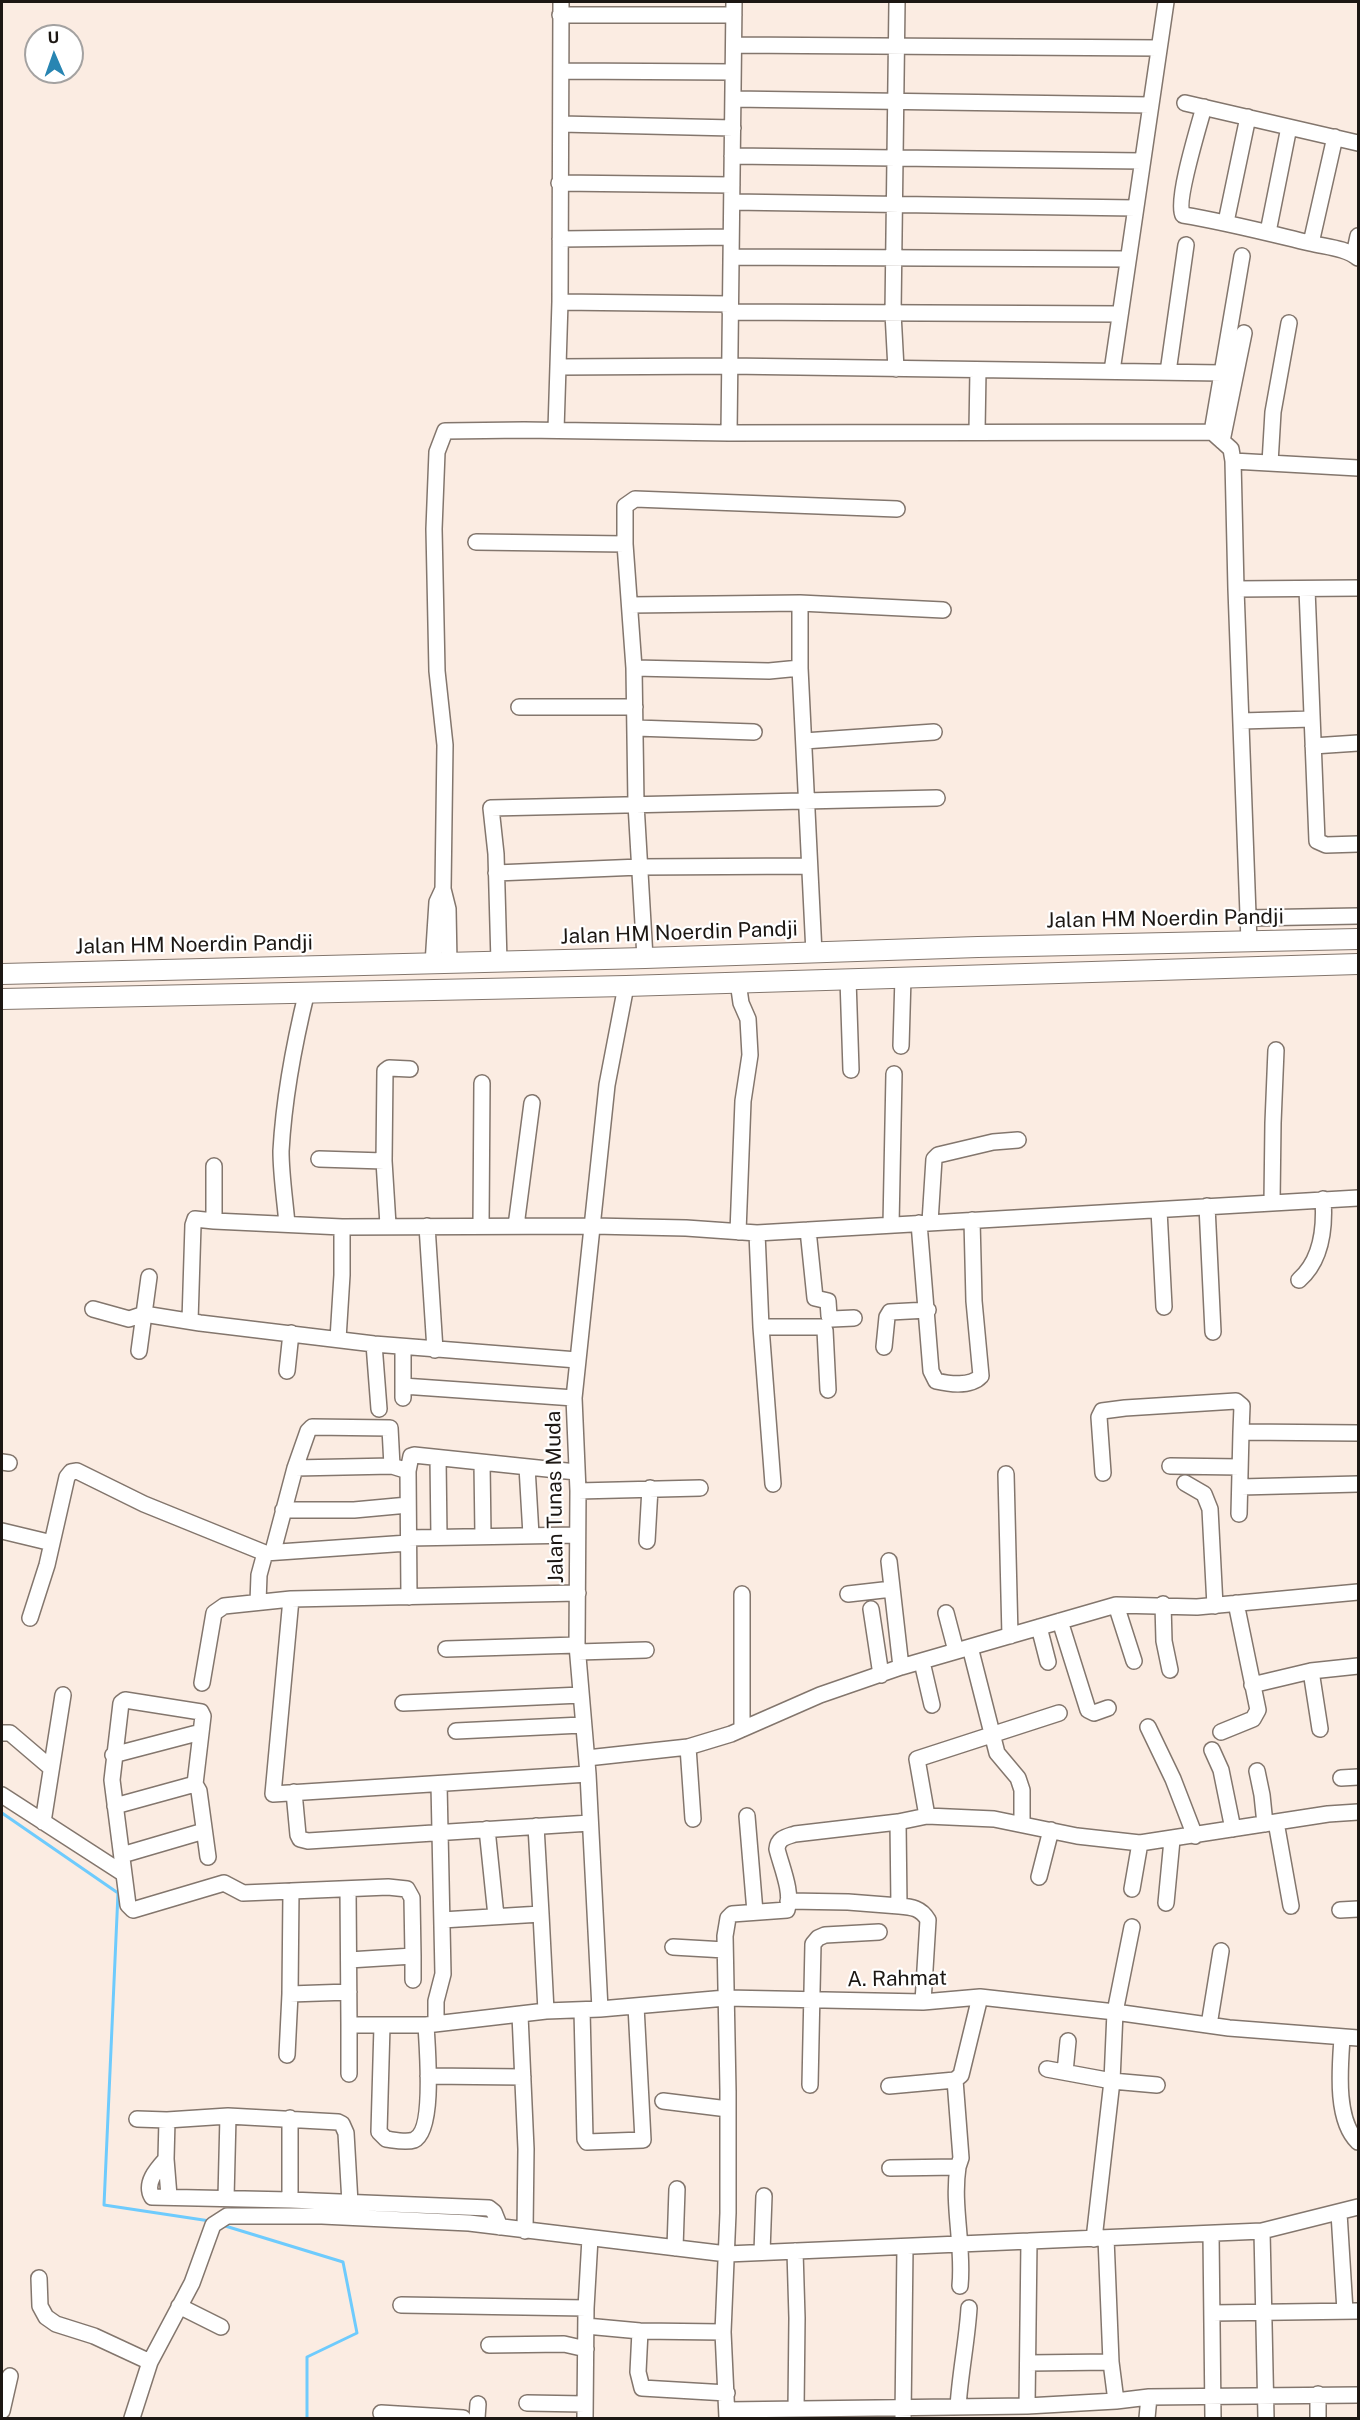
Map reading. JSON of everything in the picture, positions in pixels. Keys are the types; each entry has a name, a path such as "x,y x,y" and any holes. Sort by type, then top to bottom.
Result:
{"main road":[{"name":"Jalan HM Noerdin Pandji","path":"2,974 441,964 978,947 1359,939"},
{"path":"1248,942 1254,956 1248,967"},
{"path":"2,999 626,986 1359,964"}],"street":[{"path":"896,369 893,313 897,2"},
{"path":"1112,371 1166,2"},
{"path":"556,430 560,302 560,8 734,8 729,433"},
{"path":"734,45 1159,48"},
{"path":"561,71 733,72"},
{"path":"733,99 1150,105"},
{"path":"1185,103 1359,143"},
{"path":"1204,107 1185,182 1180,209 1183,215 1227,222 1356,257 1359,236"},
{"path":"1227,222 1248,117"},
{"path":"561,124 733,128"},
{"path":"1268,232 1289,127"},
{"path":"1311,243 1335,137"},
{"path":"732,156 1142,161"},
{"path":"559,183 732,185"},
{"path":"732,202 1135,208"},
{"path":"560,239 731,237"},
{"path":"1168,372 1186,245"},
{"path":"1217,436 1222,373 1242,256"},
{"path":"731,257 1128,259"},
{"path":"560,302 893,313 1120,315"},
{"path":"1269,463 1274,412 1289,323"},
{"path":"1217,436 1244,333"},
{"path":"559,367 729,366 1222,373"},
{"path":"976,431 978,370"},
{"path":"441,964 437,902 443,889 445,745 437,670 434,529 436,453 445,431 450,429 729,433 976,431 1217,436 1231,449 1233,461 1248,942"},
{"path":"1233,461 1359,468"},
{"path":"645,958 636,804 634,668 625,544 626,506 635,499 897,509"},
{"path":"476,542 625,544"},
{"path":"1236,589 1359,588"},
{"path":"1307,589 1317,841 1326,845 1359,844"},
{"path":"630,605 800,603 943,610"},
{"path":"800,603 800,668 814,953"},
{"path":"634,668 769,671 800,668"},
{"path":"519,707 635,707"},
{"path":"1241,721 1312,719"},
{"path":"636,728 754,732"},
{"path":"804,741 934,732"},
{"path":"1313,746 1359,743"},
{"path":"498,962 496,873 491,808 937,798"},
{"path":"496,873 640,867 809,866"},
{"path":"1248,918 1359,916"},
{"path":"901,1046 903,977"},
{"path":"848,979 851,1070"},
{"path":"738,982 741,1003 747,1019 750,1055 744,1101 738,1232"},
{"name":"Jalan Tunas Muda","path":"600,2009 588,1774 582,1725 578,1648 578,1491 574,1398 607,1085 626,986"},
{"path":"287,1224 281,1152 291,1059 308,991"},
{"path":"1272,1202 1276,1050"},
{"path":"388,1226 384,1161 385,1071 389,1068 410,1070"},
{"path":"891,1225 894,1074"},
{"path":"480,1226 482,1083"},
{"path":"516,1226 532,1103"},
{"path":"972,1220 974,1302 981,1354 981,1376 979,1379 948,1384 936,1381 931,1371 925,1223 934,1160 938,1155 993,1142 1018,1140"},
{"path":"319,1159 384,1161"},
{"path":"214,1166 214,1221"},
{"path":"190,1321 193,1222 199,1218 214,1221 342,1227 593,1226 686,1228 757,1233 1359,1198"},
{"path":"1299,1280 1309,1271 1318,1249 1324,1222 1323,1199"},
{"path":"1207,1206 1213,1332"},
{"path":"1159,1210 1164,1307"},
{"path":"427,1226 435,1350"},
{"path":"338,1339 342,1227"},
{"path":"808,1230 815,1298 828,1301 829,1316 832,1319 854,1318"},
{"path":"757,1233 761,1328 773,1484"},
{"path":"139,1351 149,1277"},
{"path":"93,1308 129,1319 144,1314 374,1344 577,1360"},
{"path":"884,1347 887,1317 890,1312 928,1310"},
{"path":"761,1328 821,1327 825,1330 828,1390"},
{"path":"287,1371 291,1333"},
{"path":"374,1344 379,1409"},
{"path":"403,1347 403,1392 574,1398"},
{"path":"1103,1473 1099,1417 1102,1412 1125,1408 1236,1401 1242,1406 1239,1514"},
{"path":"258,1602 259,1575 269,1552 308,1431 312,1427 390,1428 392,1466"},
{"path":"1241,1432 1359,1433"},
{"path":"409,1597 408,1471 411,1456 576,1472"},
{"path":"438,1458 440,1537"},
{"path":"482,1462 483,1536"},
{"path":"295,1468 392,1466 408,1471"},
{"path":"1170,1466 1240,1467"},
{"path":"527,1467 531,1535"},
{"path":"30,1618 70,1472 77,1471 144,1504 269,1552 440,1537 577,1535"},
{"path":"1006,1474 1010,1636"},
{"path":"1185,1483 1204,1494 1210,1509 1215,1606"},
{"path":"1241,1487 1359,1484"},
{"path":"647,1541 650,1488"},
{"path":"578,1491 700,1488"},
{"path":"283,1510 354,1510 408,1505"},
{"path":"2,1531 52,1543"},
{"path":"890,1561 901,1667"},
{"path":"848,1594 892,1589"},
{"path":"587,1758 688,1747 742,1729 820,1695 901,1667 1116,1605 1215,1606 1359,1592"},
{"path":"202,1683 214,1613 224,1606 291,1599 578,1593"},
{"path":"742,1594 742,1729"},
{"path":"291,1599 273,1794 588,1774"},
{"path":"1221,1732 1256,1716 1258,1701 1252,1685 1236,1603"},
{"path":"1163,1604 1164,1641 1170,1670"},
{"path":"1116,1605 1134,1661"},
{"path":"871,1609 881,1675"},
{"path":"946,1613 963,1649 998,1753 1018,1778 1022,1790 1022,1824"},
{"path":"1060,1621 1088,1710 1094,1713 1108,1708"},
{"path":"1039,1627 1048,1662"},
{"path":"446,1649 645,1650"},
{"path":"922,1662 932,1705"},
{"path":"1252,1685 1311,1671 1359,1666"},
{"path":"1311,1671 1320,1729"},
{"path":"43,1821 63,1695"},
{"path":"403,1703 581,1695"},
{"path":"208,1857 199,1791 195,1784 203,1716 201,1712 125,1700 121,1703 112,1780 128,1905 133,1910 224,1883 243,1893 404,1887 412,1898 413,1980"},
{"path":"927,1816 917,1759 1059,1713"},
{"path":"456,1731 582,1725"},
{"path":"1148,1727 1173,1779 1195,1836"},
{"path":"114,1755 201,1732"},
{"path":"2,1733 10,1733 51,1768"},
{"path":"688,1747 693,1819"},
{"path":"1212,1750 1221,1770 1233,1829"},
{"path":"1257,1771 1291,1906"},
{"path":"1341,1778 1359,1777"},
{"path":"115,1806 195,1784"},
{"path":"382,2026 378,2123 381,2136 386,2139 414,2140 419,2136 426,2118 431,2024 443,1974 438,1784"},
{"path":"294,1792 298,1835 303,1840 590,1823"},
{"path":"2,1795 124,1874"},
{"path":"1359,1812 1140,1843 1077,1836 994,1819 927,1816 898,1822 795,1834 783,1838 777,1843 777,1848 788,1908 784,1911 732,1914 728,1918 725,1950 728,2109 727,2254 723,2332 727,2414 796,2409 838,2414 902,2413 1026,2406 1043,2412 1149,2397 1359,2395"},
{"path":"747,1816 754,1912"},
{"path":"898,1822 900,1906"},
{"path":"536,1826 546,2012"},
{"path":"487,1829 496,1916"},
{"path":"1039,1877 1051,1830"},
{"path":"122,1855 204,1831"},
{"path":"1166,1903 1172,1840"},
{"path":"1132,1889 1140,1843"},
{"path":"348,1888 349,2074"},
{"path":"287,2055 291,1891"},
{"path":"788,1901 848,1902 912,1907 920,1910 928,1920 924,2002"},
{"path":"1340,1910 1359,1909"},
{"path":"442,1920 541,1914"},
{"path":"1116,2401 1100,2238 1115,2012 1132,1927"},
{"path":"810,2085 813,1944 825,1935 879,1932"},
{"path":"673,1947 725,1950"},
{"path":"1209,2025 1221,1951"},
{"path":"349,1960 413,1956"},
{"path":"290,1994 349,1992"},
{"path":"889,2086 955,2080 961,2075 980,1996"},
{"name":"A. Rahmat","path":"349,2025 431,2024 546,2012 726,1998 924,2002 980,1996 1209,2025 1359,2038"},
{"path":"582,2010 585,2139 587,2142 598,2143 643,2140 636,2006"},
{"path":"520,2015 525,2149 525,2231"},
{"path":"1342,2038 1343,2117 1353,2137 1359,2142"},
{"path":"1065,2072 1068,2041"},
{"path":"1047,2069 1112,2081 1157,2085"},
{"path":"428,2076 522,2077"},
{"path":"955,2080 961,2158 956,2181 960,2286"},
{"path":"663,2102 728,2109"},
{"path":"226,2199 228,2116"},
{"path":"137,2119 167,2120 228,2116 332,2120 342,2124 346,2133 350,2203"},
{"path":"290,2118 290,2200"},
{"path":"167,2120 166,2159 156,2170 149,2191 152,2197 489,2208 494,2212 500,2227"},
{"path":"890,2168 958,2167"},
{"path":"675,2248 677,2189"},
{"path":"762,2253 764,2196"},
{"path":"132,2418 150,2362 194,2278 216,2222 235,2215 322,2216 469,2223 727,2254 1262,2231 1359,2207"},
{"path":"1212,2313 1352,2311 1339,2213"},
{"path":"1262,2231 1266,2418"},
{"path":"1211,2234 1213,2418"},
{"path":"527,2403 585,2411 585,2308 590,2238"},
{"path":"1026,2406 1029,2241"},
{"path":"902,2413 905,2247"},
{"path":"795,2251 796,2409"},
{"path":"39,2278 40,2306 46,2317 56,2324 94,2336 150,2362"},
{"path":"401,2305 585,2308"},
{"path":"179,2306 221,2327"},
{"path":"964,2411 961,2369 968,2332 969,2308"},
{"path":"586,2326 640,2331 723,2332"},
{"path":"640,2331 638,2372 642,2388 727,2393"},
{"path":"489,2345 564,2344 586,2349"},
{"path":"1028,2363 1111,2362"},
{"path":"2,2410 10,2376"},
{"path":"1318,2394 1318,2418"},
{"path":"1147,2418 1149,2397"},
{"path":"381,2413 464,2418"}],"waterway":[{"path":"2,1813 118,1893 104,2205 210,2221"},
{"path":"222,2225 343,2262 357,2333 307,2357 307,2418"}]}
